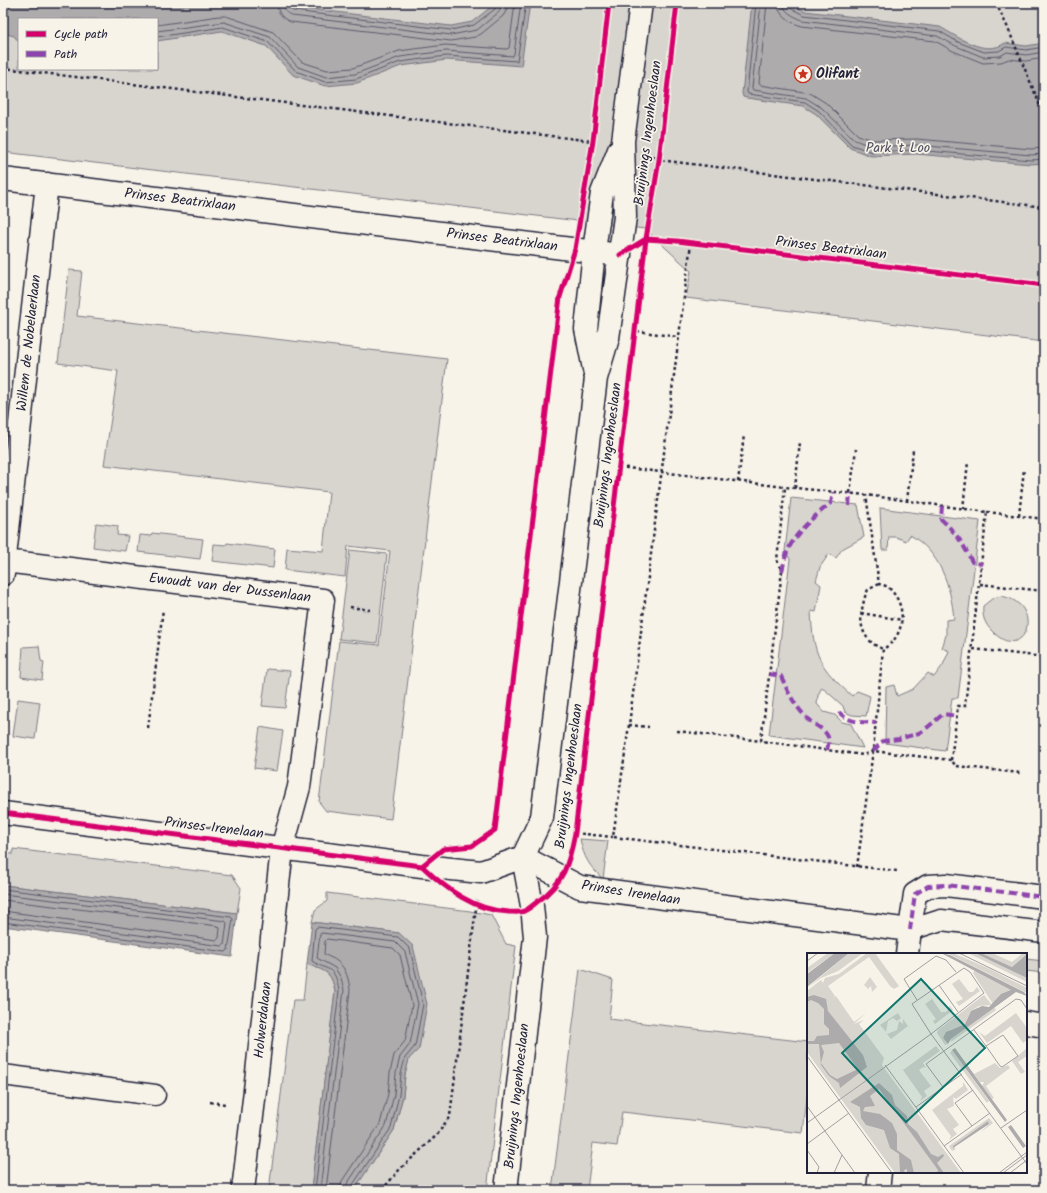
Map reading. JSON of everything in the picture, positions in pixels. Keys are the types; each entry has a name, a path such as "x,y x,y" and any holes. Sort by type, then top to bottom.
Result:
{"street":[{"name":"Bruijnings Ingenhoeslaan","path":"506,1190 535,937 532,906 523,857 542,817 596,378 608,338 620,255 625,216 623,141 641,3"},
{"name":"Bruijnings Ingenhoeslaan","path":"596,378 586,328 594,251 602,193 623,141"},
{"name":"Prinses Beatrixlaan","path":"3,179 620,255"},
{"name":"Willem de Nobelaerlaan","path":"4,567 47,184"},
{"name":"Ewoudt van der Dussenlaan","path":"4,567 167,581 323,600 299,787 282,849"},
{"name":"Prinses Irenelaan","path":"3,814 480,872 523,857 580,887 910,930"},
{"name":"Holwerdalaan","path":"243,1190 282,849"},
{"path":"907,953 915,894 928,886 946,885 1044,897"},
{"path":"1027,1023 1044,1026"},
{"path":"878,1190 880,1173"}],"lane":[{"path":"910,930 941,920 1044,932"},
{"path":"3,1075 155,1095"}],"path":[{"path":"996,3 1044,115"},
{"path":"1039,3 1041,6 1044,6"},
{"path":"3,68 18,70"},
{"path":"19,70 593,141"},
{"path":"591,148 594,133"},
{"path":"623,141 659,160 1044,206"},
{"path":"684,242 698,244"},
{"path":"613,837 629,725 691,243"},
{"path":"634,339 636,323"},
{"path":"738,482 744,435"},
{"path":"794,488 800,442"},
{"path":"850,493 856,449"},
{"path":"907,501 913,450"},
{"path":"963,509 968,462"},
{"path":"619,467 738,482 850,493 1044,519"},
{"path":"1019,516 1024,470"},
{"path":"761,741 782,571 777,560 785,487"},
{"path":"866,495 879,584"},
{"path":"951,760 958,706 966,706 987,512"},
{"path":"148,728 167,581"},
{"path":"879,584 869,590 864,600 861,613 862,628 868,639 875,646 883,649"},
{"path":"879,584 890,588 900,604 902,620 898,635 891,644 883,649"},
{"path":"980,584 1044,591"},
{"path":"861,613 902,620"},
{"path":"857,867 873,751 883,649"},
{"path":"972,649 1044,657"},
{"path":"629,725 649,727"},
{"path":"677,731 863,755 873,751 951,760 956,766 1020,773"},
{"path":"575,833 926,874 928,886"},
{"path":"382,1190 400,1169 437,1135 450,1116 480,872"},
{"path":"469,901 483,906"}],"green space":[{"name":"Park 't Loo","path":"3,3 1044,3 1044,342 686,298 691,271 645,229 3,152"},
{"path":"69,270 82,271 77,316 447,359 391,819 326,811 319,802 339,641 379,645 390,551 348,546 345,577 285,570 287,548 323,551 329,492 104,465 118,371 58,363"},
{"path":"791,498 858,505 864,537 842,549 836,558 829,554 820,567 816,581 821,585 816,612 811,611 816,650 825,668 832,677 852,696 857,691 870,696 866,716 852,715 845,712 843,706 822,687 818,695 817,704 824,712 835,715 842,722 851,724 863,748 769,735 790,559 785,551"},
{"path":"880,508 980,521 958,698 952,698 945,751 885,743 886,687 894,685 897,696 913,689 928,673 934,677 943,665 949,651 942,648 946,635 946,620 954,619 947,582 936,560 920,542 910,535 906,541 896,537 889,537 888,550 882,550"},
{"path":"96,523 118,526 117,535 128,536 125,551 93,547"},
{"path":"152,533 203,539 200,559 138,552 140,535 151,536"},
{"path":"227,543 275,549 273,568 212,561 214,544 226,545"},
{"path":"350,550 387,554 377,643 339,639"},
{"path":"1001,596 1015,601 1024,610 1027,620 1026,630 1021,637 1014,641 1004,640 992,631 986,623 984,617 983,606 993,598"},
{"path":"39,646 41,661 44,662 42,680 21,677 23,647"},
{"path":"267,669 290,671 285,708 262,706"},
{"path":"18,699 40,702 35,739 13,736"},
{"path":"260,727 283,731 277,771 254,768"},
{"path":"580,839 608,841 603,879 588,861 583,851"},
{"path":"13,849 232,875 241,888 237,913 3,885 3,853 13,854"},
{"path":"327,893 491,915 506,944 516,946 487,1190 354,1190 394,1130 403,1096 405,1075 409,1059 419,1049 399,933 312,922 315,910 327,901"},
{"path":"1027,959 1044,961 1044,973 1027,971"},
{"path":"307,964 326,972 331,979 335,991 311,1190 269,1190 293,1000 303,1000"},
{"path":"580,969 613,980 609,1019 807,1042 807,1098 803,1133 622,1112 617,1146 593,1143 587,1190 552,1190"}],"water":[{"path":"3,3 291,3 294,7 451,26 472,22 492,6 493,3 530,3 521,66 447,60 401,66 357,83 325,86 293,75 266,46 222,31 158,41 158,18 18,18 18,41 14,36 3,33"},
{"path":"752,3 791,3 805,11 940,27 963,40 980,47 997,47 1005,43 1026,46 1044,43 1044,163 1031,164 916,154 871,156 850,148 816,114 803,106 743,97 742,93"},
{"path":"3,885 237,913 232,957 3,926"},
{"path":"312,922 399,933 413,946 427,1004 419,1049 409,1059 405,1075 403,1096 394,1130 354,1190 311,1190 335,991 331,979 326,972 307,964"}],"marked path":[{"path":"782,571 786,555 796,536 831,503 833,492"},
{"path":"849,506 850,493"},
{"path":"942,506 941,519 959,539 972,562 982,564"},
{"path":"769,674 781,676 797,706 810,721 826,733 829,740 827,750"},
{"path":"839,712 851,720 876,723"},
{"path":"873,751 883,741 899,739 919,733 943,714 957,716"},
{"path":"910,930 915,894 928,886 946,885 1044,897"}],"cycle path":[{"path":"422,866 443,849 472,846 495,830 560,297 575,249 593,141 609,3"},
{"path":"422,866 441,883 473,903 496,911 519,912 529,908 553,888 564,872 570,854 575,833 646,239 659,160 677,3"},
{"path":"620,255 646,239 677,241 1044,285"},
{"path":"3,813 422,866"}],"place":[{"name":"Olifant","path":"803,74"}]}
